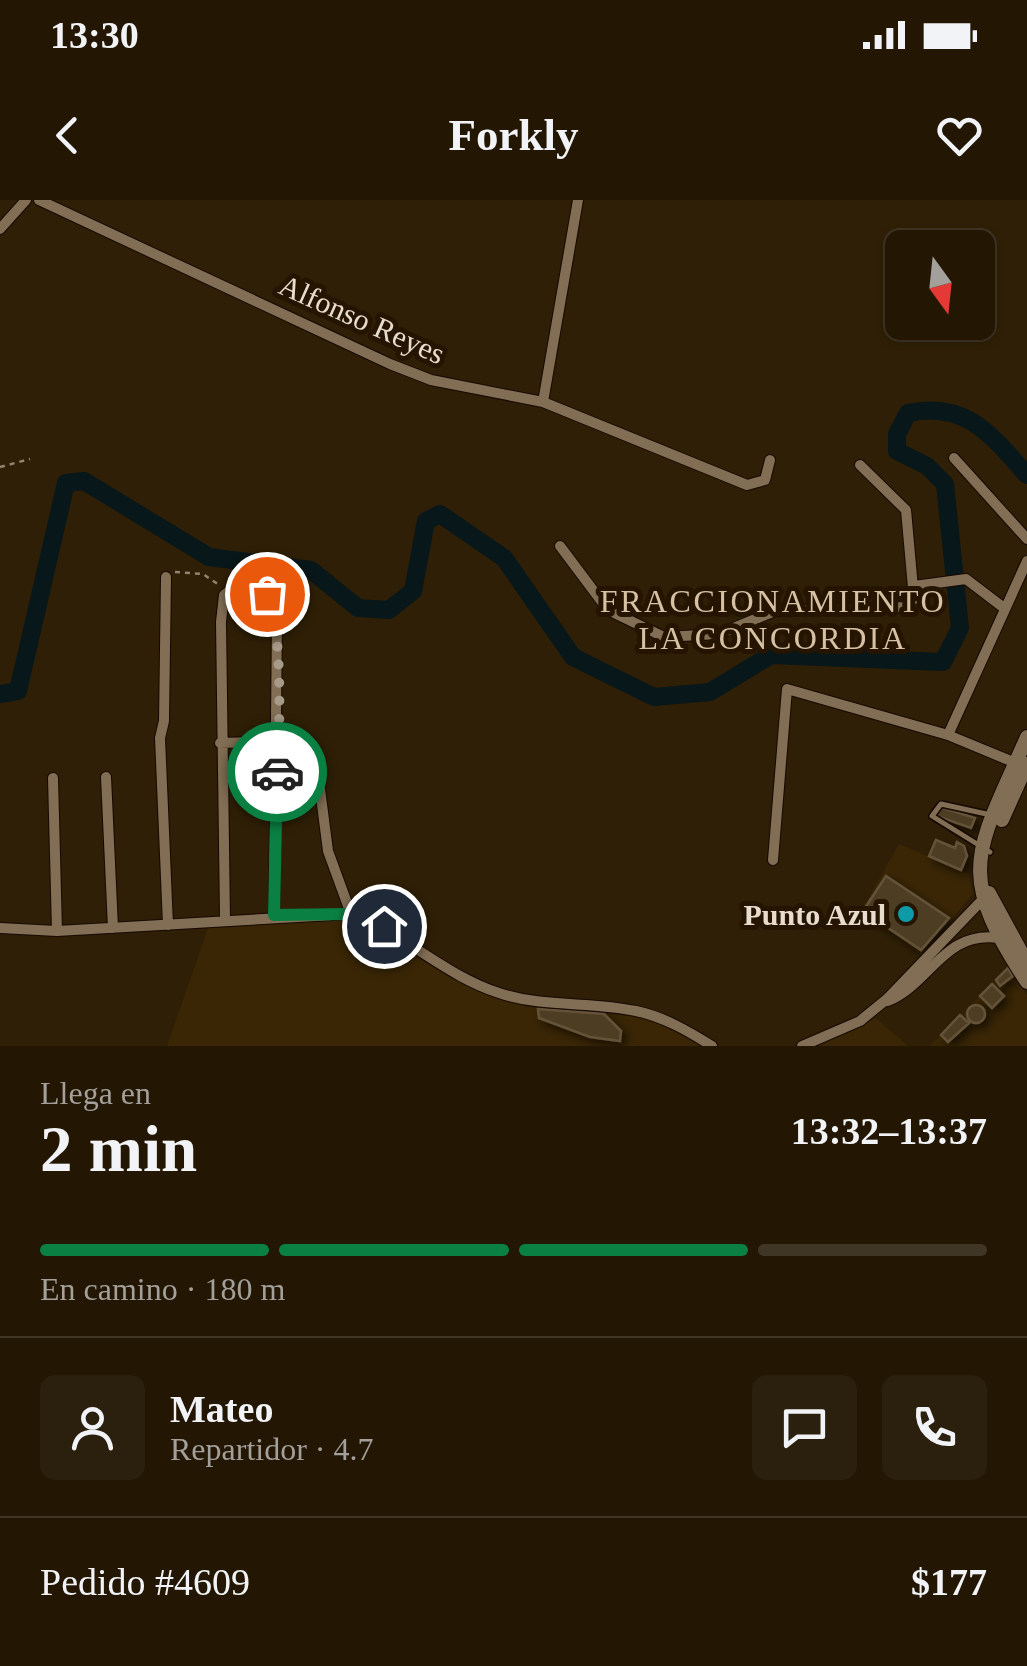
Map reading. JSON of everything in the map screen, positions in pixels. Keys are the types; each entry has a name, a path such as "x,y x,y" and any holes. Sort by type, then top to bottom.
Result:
{"main road":[{"path":"1020,958 999,938 985,895 986,850 1023,765 1027,737"},
{"path":"985,895 1020,958 1027,982"}],"street":[{"path":"0,228 26,200"},
{"name":"Alfonso Reyes","path":"40,200 430,380 543,402 747,485 765,480 770,460"},
{"path":"543,402 578,200"},
{"path":"954,458 1027,539"},
{"path":"560,546 608,610 664,637 718,634 776,611 904,607 914,599 906,510 860,465"},
{"path":"948,736 1027,561"},
{"path":"166,578 164,720 160,738 168,925"},
{"path":"914,586 966,579 1004,608"},
{"path":"225,918 220,743 224,595 236,585 267,594 279,642 274,915"},
{"path":"773,860 787,689 948,736 1023,765"},
{"path":"220,743 259,742 275,747"},
{"path":"315,750 328,851 350,914"},
{"path":"106,777 113,928"},
{"path":"53,778 57,931"},
{"path":"802,1046 860,1020 882,1003 985,895"},
{"path":"0,928 57,931 274,915 350,914 384,926 470,982 495,992 558,1005 635,1011 684,1028 712,1046"},
{"path":"882,1003 904,994 950,947 974,937 999,938"}],"lane":[{"path":"986,850 934,821 935,806 998,817"}],"path":[{"path":"0,467 30,459"},
{"path":"166,578 179,571 203,574 224,595"}],"shaded area":[{"path":"899,844 968,873 973,894 921,954 861,911"},
{"path":"345,917 402,942 475,990 528,1007 631,1016 661,1024 704,1046 167,1046 209,925"},
{"path":"1008,968 1027,995 1027,1046 930,1046"},
{"path":"876,1018 908,1046 818,1046"}],"building":[{"path":"940,807 975,818 971,828 937,816"},
{"path":"936,840 955,848 957,842 964,846 967,856 961,870 929,856"},
{"name":"Punto Azul","path":"886,876 949,918 921,950 863,911"},
{"path":"1008,968 1013,976 1000,986 996,980"},
{"path":"992,984 1004,996 992,1008 980,996"},
{"path":"976,1005 985,1014 976,1023 967,1014"},
{"path":"538,1009 604,1014 621,1031 620,1041 590,1037 539,1018"},
{"path":"960,1015 969,1023 948,1042 941,1035"}],"waterway":[{"path":"0,694 18,691 66,483 84,481 209,557 311,570 358,608 389,610 413,591 426,521 440,514 504,558 573,657 654,697 710,692 771,655 943,662 960,628 945,484 927,466 897,451 897,434 908,413 928,410 962,417 989,435 1027,475"}],"way so far":[{"path":"267,594 277,620 279,642 277,772"}],"place":[{"name":"Punto Azul","path":"906,914"}],"district":[{"name":"FRACCIONAMIENTO LA CONCORDIA","path":"773,620"}],"route":[{"path":"277,772 274,915 332,912 384,926"}]}
